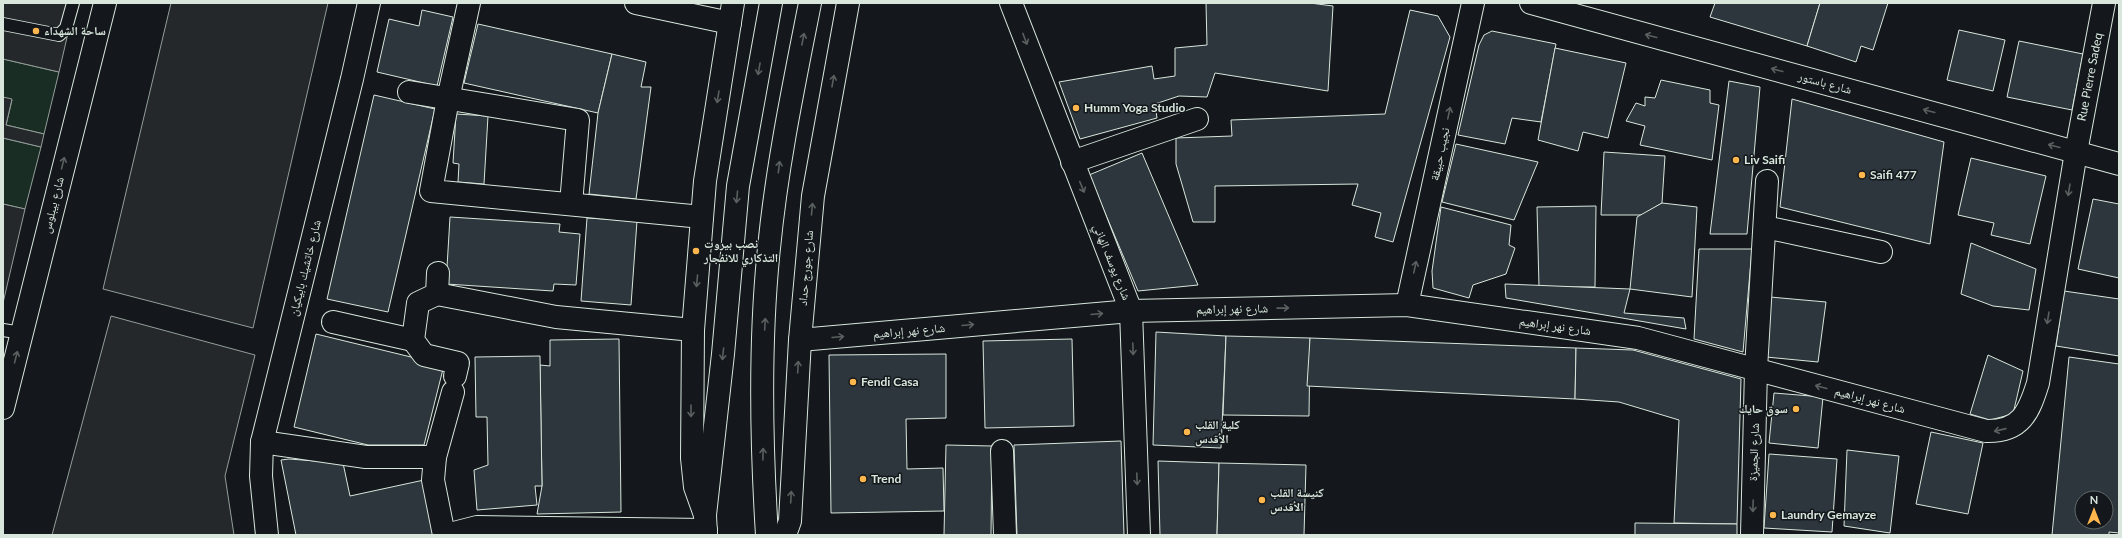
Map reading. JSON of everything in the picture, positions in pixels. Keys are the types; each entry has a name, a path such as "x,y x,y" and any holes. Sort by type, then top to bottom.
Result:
{"street":[{"name":"شارع بيبلوس","path":"4,396 12,332 105,3"},
{"name":"شارع خاتشيك بابيكيان","path":"267,535 261,476 262,442 352,79 369,3"},
{"path":"469,3 448,99 431,191 702,217"},
{"path":"636,3 732,13 705,181 693,330 692,458 695,488 705,527"},
{"path":"705,527 723,354 738,186 771,3"},
{"path":"767,535 762,458 764,344 769,248 781,152 810,3"},
{"name":"شارع جورج حداد","path":"785,535 790,521 800,340 813,196 848,3"},
{"name":"شارع يوسف الهاني","path":"1011,3 1131,311 1139,535"},
{"name":"نجيب حبيقة","path":"1407,305 1473,3"},
{"name":"شارع باستور","path":"1531,3 2119,164"},
{"name":"Rue Pierre Sadeq","path":"2076,152 2104,3"},
{"path":"409,92 578,120 571,204"},
{"path":"1072,162 1197,119"},
{"name":"شارع نهر إبراهيم","path":"800,340 1131,311 1407,305 1638,338 1986,431 1999,432 2019,422 2028,411 2038,382 2076,152"},
{"name":"شارع الجميزة","path":"1752,535 1756,369 1767,181"},
{"path":"1765,227 1881,252"},
{"path":"413,340 418,303 438,283 556,317 693,330"},
{"path":"333,322 413,340 424,355 458,363 435,457 433,480 445,535 477,527 705,527"},
{"path":"262,442 366,457 435,457"},
{"path":"1002,451 1005,535"}],"lane":[{"path":"3,24 59,35 66,28 72,3"}],"green space":[{"path":"3,59 59,72 44,134 6,125 12,100 3,97"},
{"path":"3,138 41,147 25,209 3,204"}],"shaded area":[{"name":"ساحة الشهداء","path":"3,3 75,3 59,72 3,59"},
{"path":"171,3 328,3 253,328 103,289"},
{"path":"3,97 12,99 6,125 44,134 41,147 3,138"},
{"path":"3,204 25,209 3,303"},
{"path":"111,316 255,355 225,476 234,535 52,535"}],"building":[{"path":"1206,3 1310,3 1333,6 1328,91 1215,73 1207,97 1179,96 1155,104 1157,118 1080,139 1059,82 1152,66 1154,79 1175,76 1175,48 1207,45"},
{"path":"1715,3 1820,3 1807,46 1710,17"},
{"path":"1820,3 1888,3 1873,50 1861,46 1856,62 1807,46"},
{"path":"422,10 453,17 437,86 377,72 389,19 419,26"},
{"path":"1410,10 1438,16 1450,37 1393,242 1375,237 1381,213 1352,205 1358,184 1215,186 1215,222 1193,222 1176,164 1176,138 1232,136 1231,120 1385,114"},
{"path":"478,24 612,54 598,113 464,83"},
{"path":"1959,30 2005,40 1993,91 1947,80"},
{"path":"1492,31 1556,44 1541,122 1512,118 1505,144 1458,135 1479,45 1484,35"},
{"path":"2019,41 2083,54 2072,110 2007,97"},
{"path":"1555,48 1626,63 1608,138 1583,132 1578,151 1538,140"},
{"path":"612,54 646,62 641,87 651,87 636,199 589,194 598,113"},
{"path":"1661,80 1710,90 1710,103 1719,105 1712,160 1640,145 1645,126 1626,121 1636,103 1645,106 1645,97 1655,98"},
{"name":"Liv Saifi","path":"1729,81 1760,87 1747,234 1710,234"},
{"path":"374,95 435,109 388,312 327,299"},
{"name":"Saifi 477","path":"1792,99 1944,142 1930,244 1780,207"},
{"path":"456,114 488,116 484,184 458,182 459,164 453,163"},
{"path":"1456,144 1538,162 1514,220 1442,202"},
{"path":"1604,152 1665,156 1662,203 1642,215 1601,215"},
{"path":"1142,153 1198,285 1138,291 1089,175"},
{"path":"1971,158 2046,176 2030,244 1991,235 1994,223 1958,215"},
{"path":"2093,199 2119,204 2119,278 2078,269"},
{"path":"1662,203 1697,207 1692,297 1630,289 1637,217"},
{"path":"1596,206 1595,287 1539,287 1537,207"},
{"path":"1441,207 1511,225 1509,245 1515,248 1506,274 1473,285 1469,298 1433,288 1432,271"},
{"path":"450,217 560,224 559,232 580,234 576,285 554,284 553,291 446,284"},
{"path":"587,218 637,221 631,305 581,301"},
{"path":"1971,243 2036,269 2029,310 1993,306 1961,294"},
{"path":"1699,249 1752,249 1743,352 1694,339"},
{"path":"1505,284 1630,289 1624,313 1684,318 1686,329 1506,298"},
{"path":"2064,291 2119,299 2119,356 2056,346"},
{"path":"1770,297 1826,302 1818,362 1766,357"},
{"path":"1156,332 1226,336 1221,448 1153,445"},
{"path":"316,334 444,365 424,445 368,445 294,427"},
{"path":"1226,336 1310,338 1309,416 1223,415"},
{"path":"1310,338 1576,348 1575,399 1307,386"},
{"path":"619,339 621,512 537,514 542,486 540,365 550,366 550,340"},
{"path":"1072,339 1074,426 985,428 983,341"},
{"path":"1576,348 1633,350 1741,379 1737,524 1674,523 1679,420 1619,402 1575,399"},
{"path":"946,354 946,418 906,419 907,469 943,468 944,511 831,513 829,355"},
{"path":"1988,355 2023,371 2013,414 1990,420 1970,414"},
{"path":"540,356 542,486 535,486 537,505 477,510 474,470 488,465 487,417 476,417 475,357"},
{"path":"2069,357 2119,364 2119,533 2109,532 2109,535 2052,535"},
{"path":"1774,393 1823,397 1818,448 1769,443"},
{"path":"1931,432 1983,443 1968,514 1916,504"},
{"path":"1121,441 1124,535 1017,535 1014,445"},
{"path":"946,445 992,446 991,535 944,535"},
{"path":"1847,450 1899,456 1890,533 1844,526"},
{"path":"1769,454 1837,459 1832,532 1764,528"},
{"path":"289,459 343,463 350,496 424,480 436,535 296,535 281,460"},
{"path":"1158,461 1219,463 1217,535 1160,535"},
{"name":"كلية القلب الأقدس","path":"1219,463 1306,465 1304,535 1217,535"},
{"path":"1635,523 1737,524 1737,535 1635,535"}],"place":[{"name":"ساحة الشهداء","path":"36,31"},
{"name":"Humm Yoga Studio","path":"1076,108"},
{"name":"Liv Saifi","path":"1736,160"},
{"name":"Saifi 477","path":"1862,175"},
{"name":"نصب بيروت التذكاري للانفجار","path":"696,251"},
{"name":"Fendi Casa","path":"853,382"},
{"name":"سوق حايك","path":"1796,409"},
{"name":"كلية القلب الأقدس","path":"1187,432"},
{"name":"Trend","path":"863,479"},
{"name":"كنيسة القلب الأقدس","path":"1262,500"},
{"name":"Laundry Gemayze","path":"1773,515"}]}
